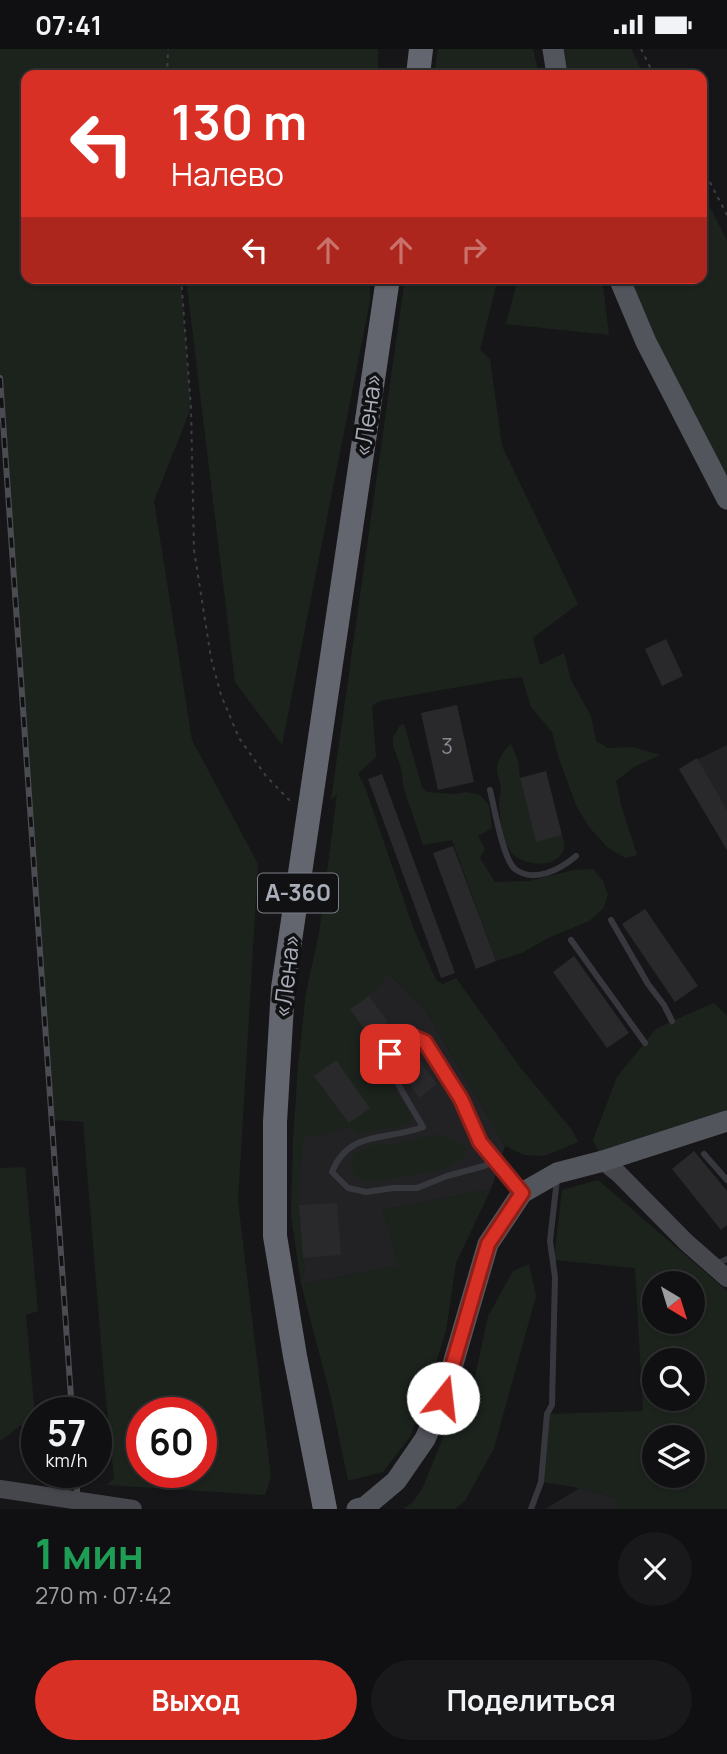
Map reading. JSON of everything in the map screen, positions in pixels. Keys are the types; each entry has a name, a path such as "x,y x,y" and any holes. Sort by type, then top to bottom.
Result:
{"highway":[{"path":"419,70 421,49"},
{"name":"«Лена»","path":"325,1509 275,1235 275,1122 283,988 387,284"}],"main road":[{"path":"552,49 556,70"},
{"path":"622,284 646,342 727,499"},
{"path":"357,1509 365,1507 396,1481 425,1439 443,1398 488,1244 522,1193 557,1173 727,1121"},
{"path":"603,1161 686,1242 720,1262 727,1278"},
{"path":"0,1489 133,1509"}],"lane":[{"path":"490,790 502,841 514,869 530,875 541,875 561,868 576,856"},
{"path":"611,920 672,1021"},
{"path":"571,940 645,1042"},
{"path":"496,1160 417,1188 366,1192 348,1188 332,1172 337,1160 346,1150 364,1139 423,1127 390,1069 390,1054 398,1044 411,1036 425,1042 461,1099 480,1142 496,1160 522,1193"},
{"path":"704,1154 727,1180"},
{"path":"531,1509 541,1482 547,1414 552,1405 555,1277 550,1241 557,1173"}],"path":[{"path":"167,70 168,49"},
{"path":"640,49 651,70"},
{"path":"707,177 727,215"},
{"path":"181,284 191,408 194,550 211,658 221,695 239,738 266,776 287,799 309,816"}],"shaded area":[{"path":"0,49 378,49 378,70 21,70 21,284 181,284 191,408 154,501 192,740 258,864 238,1201 271,1477 265,1495 154,1488 217,1488 217,1397 126,1397 126,1486 112,1485 112,1397 106,1397 83,1122 54,1120 0,378"},
{"path":"438,49 533,49 538,70 435,70"},
{"path":"553,49 631,49 642,70 556,70"},
{"path":"707,201 727,241 727,499 622,284 707,284"},
{"path":"187,284 370,284 370,301 282,745 235,682"},
{"path":"404,284 496,284 480,350 490,359 502,446 578,604 533,638 540,665 564,653 571,680 591,716 596,741 608,748 633,747 660,755 634,767 616,781 637,855 625,858 607,847 589,827 576,805 552,732 531,707 522,677 380,701 372,706 376,757 358,774 365,787 413,927 436,980 443,984 456,978 520,1067 572,1130 578,1142 544,1156 524,1155 505,1146 426,1011 389,973 375,991 351,1010 369,1036 369,1049 413,1118 410,1124 360,1134 350,1127 319,1136 304,1135 299,1205 306,1269 301,1284 291,1214 298,1066 306,994 319,934 337,794 331,800"},
{"path":"516,284 603,284 609,335 506,324"},
{"path":"404,724 422,787 427,792 467,792 480,795 489,805 492,828 478,836 485,849 480,858 495,882 529,881 574,870 593,869 603,881 608,895 603,909 589,921 546,939 522,953 496,961 452,840 423,845 393,746 393,738 400,725"},
{"path":"511,744 518,760 536,841 562,835 562,854 549,862 541,864 524,861 511,852 505,841 500,816 501,788 497,768 501,756"},
{"path":"727,745 727,850 679,769"},
{"path":"319,934 389,973 426,1011 505,1146 491,1189 383,1210 399,1266 301,1284 291,1214 293,1142 306,994"},
{"path":"714,1003 727,1016 727,1121 603,1161 593,1140 617,1077 655,1030"},
{"path":"436,1135 449,1138 467,1148 463,1158 446,1169 369,1182 357,1177 351,1169 353,1155 361,1150 378,1144 398,1144"},
{"path":"25,1167 38,1311 26,1315 33,1397 21,1397 21,1425 0,1441 0,1168"},
{"path":"598,1180 704,1271 642,1271 642,1334 705,1334 705,1272 727,1291 727,1509 618,1509 616,1498 580,1488 541,1482 547,1414 705,1411 705,1348 642,1348 642,1393 635,1268 554,1260 562,1190"},
{"path":"491,1189 456,1263 446,1330 410,1437 383,1472 348,1481 331,1398 301,1284 398,1266 383,1210"},
{"path":"529,1264 536,1296 494,1448 465,1501 455,1509 403,1509 413,1502 423,1487 448,1425 470,1400 488,1316 513,1271"},
{"path":"580,1488 616,1498 618,1509 545,1509"}],"building":[{"path":"666,639 683,676 662,686 645,649"},
{"path":"457,705 474,782 438,790 421,713"},
{"path":"697,758 727,810 727,850 679,769"},
{"path":"546,771 562,835 536,842 520,778"},
{"path":"382,774 455,973 441,978 368,779"},
{"path":"453,846 496,961 476,969 433,853"},
{"path":"645,909 698,986 675,1002 622,924"},
{"path":"574,956 629,1033 607,1048 553,972"},
{"path":"369,996 388,1022 369,1036 350,1009"},
{"path":"418,1059 437,1084 419,1098 401,1072"},
{"path":"336,1060 370,1108 349,1123 314,1076"},
{"path":"694,1151 727,1191 727,1225 721,1230 672,1169"},
{"path":"337,1203 341,1255 303,1258 299,1205"}],"railway":[{"path":"0,378 71,1397"},
{"path":"77,1488 78,1509"}],"route":[{"path":"390,1054 398,1044 411,1036 425,1042 461,1099 480,1142 522,1193 488,1244 443,1398"}]}
